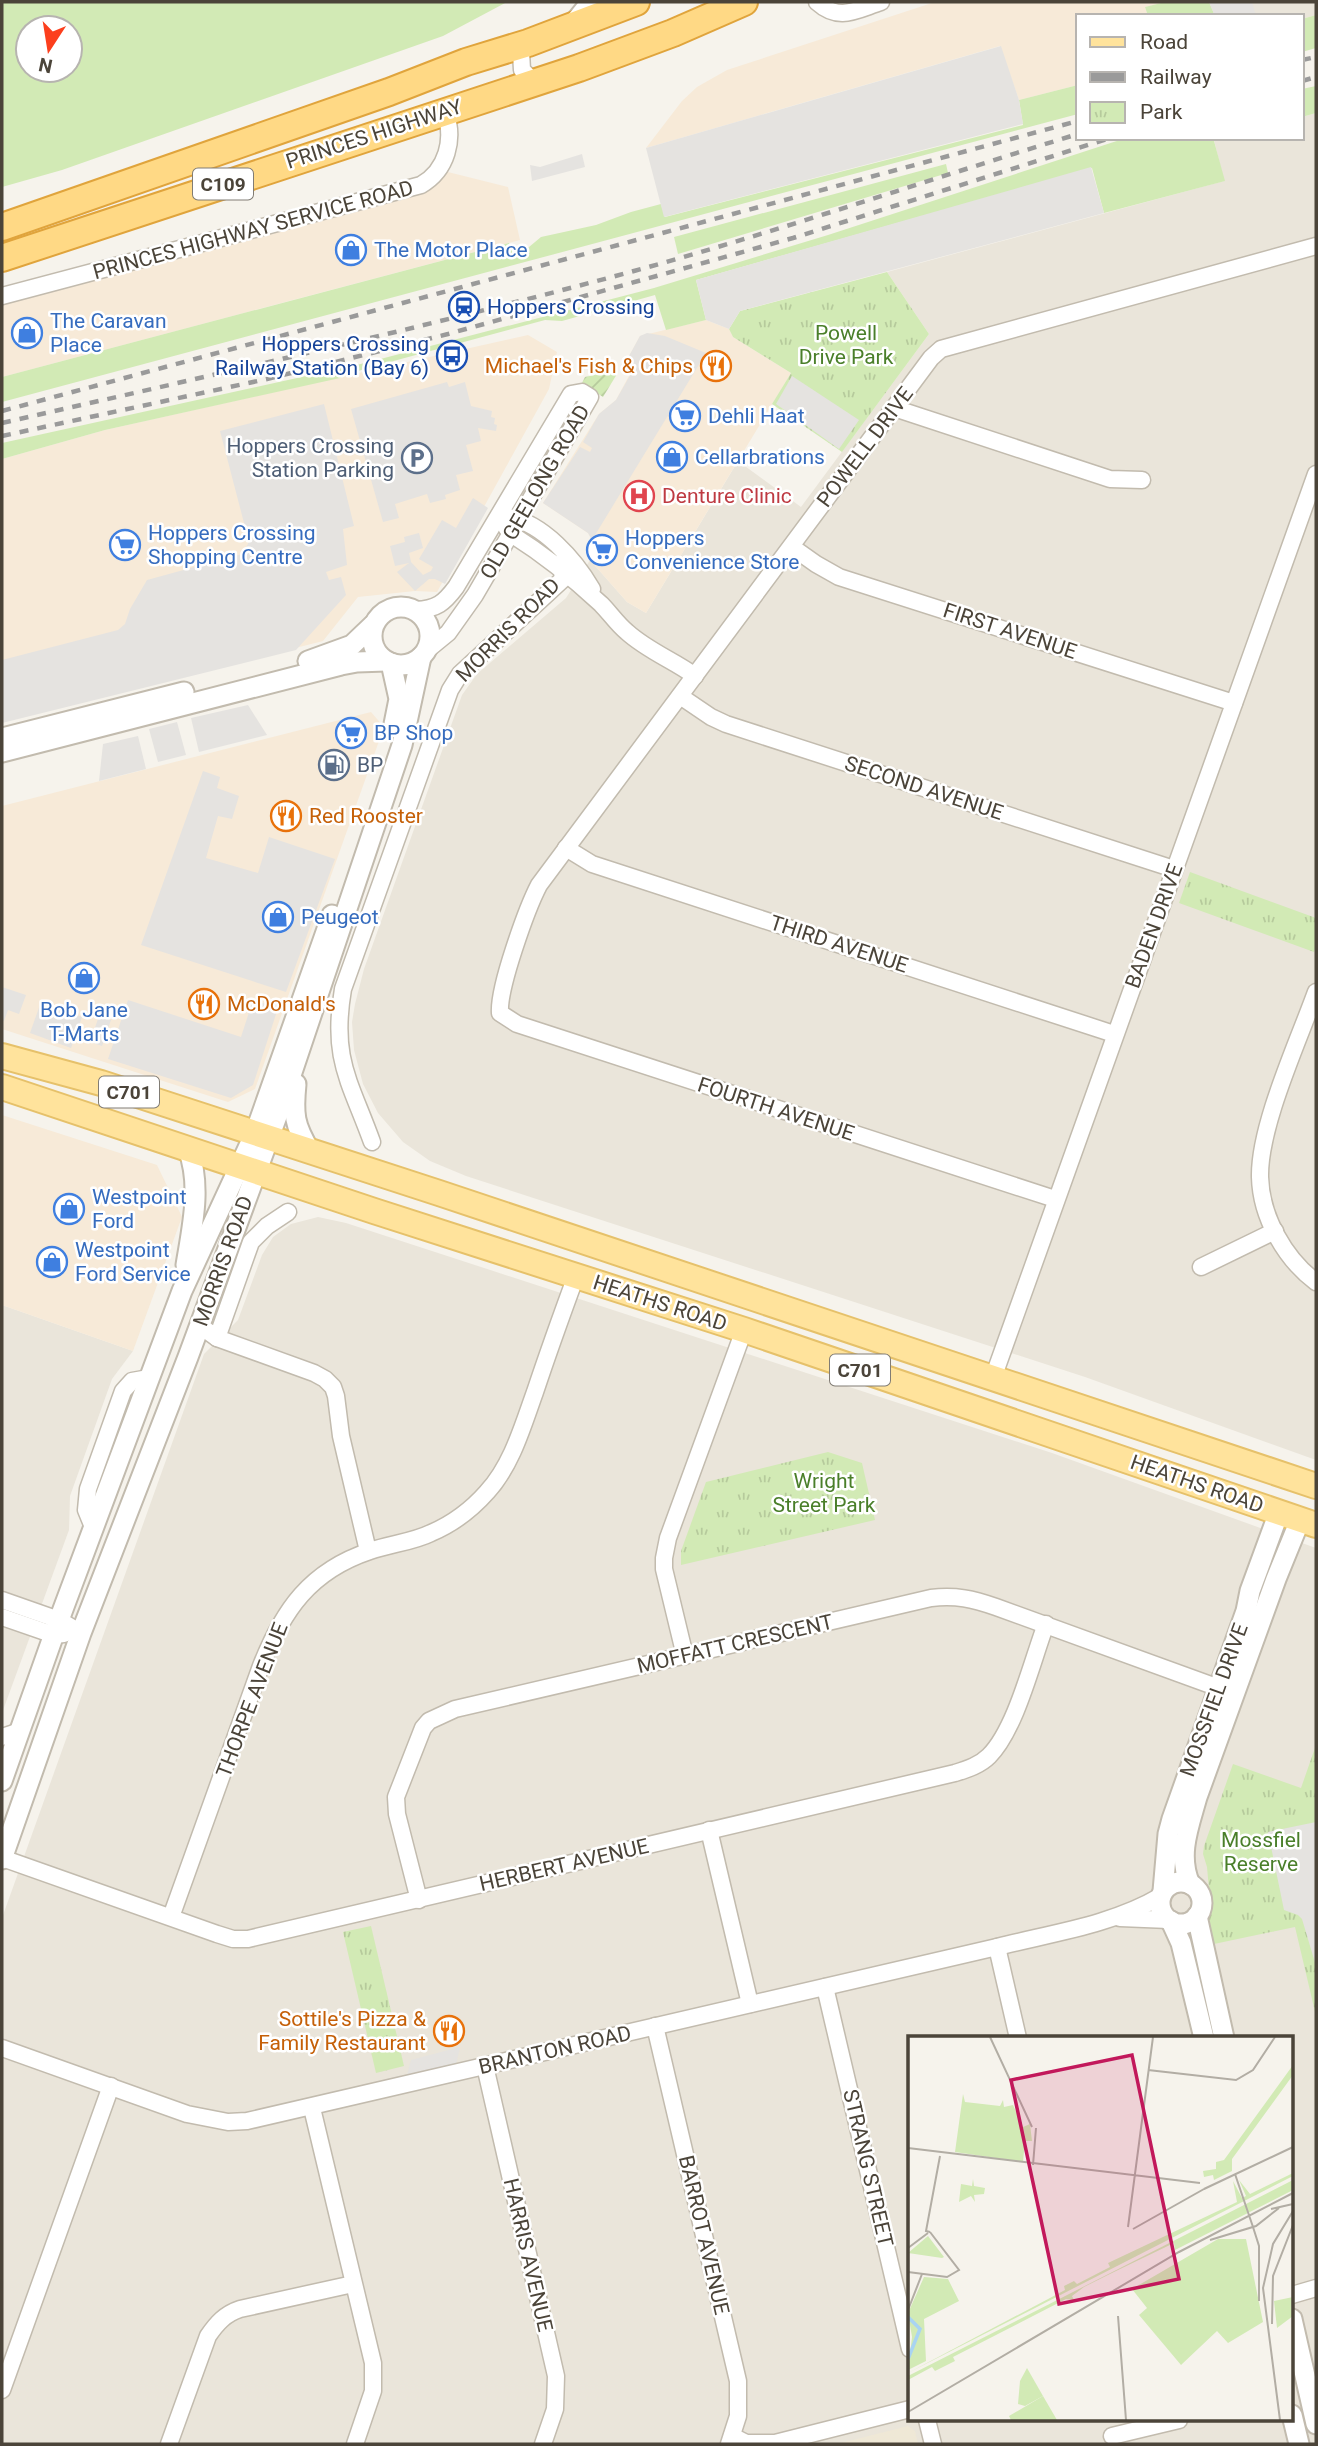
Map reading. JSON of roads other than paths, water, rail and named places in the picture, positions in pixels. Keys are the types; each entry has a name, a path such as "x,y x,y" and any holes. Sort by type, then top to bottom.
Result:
{"highway":[{"name":"PRINCES HIGHWAY","path":"2,227 389,92 466,62 525,48 636,2"},
{"name":"PRINCES HIGHWAY","path":"2,258 445,112 650,41 704,7 744,2"},
{"path":"500,92 508,67 525,48"},
{"path":"389,92 429,96 439,102 445,112"}],"main road":[{"name":"HEATHS ROAD","path":"2,1056 101,1083 310,1151 1308,1483"},
{"name":"HEATHS ROAD","path":"2,1087 744,1330 1298,1519"},
{"path":"576,1276 588,1243"},
{"path":"1298,1519 1308,1483"}],"street":[{"path":"570,29 591,2"},
{"path":"817,2 834,12 844,14 881,2"},
{"path":"525,48 522,70 534,82"},
{"name":"PRINCES HIGHWAY SERVICE ROAD","path":"2,296 421,185 431,179 443,163 451,126 445,112"},
{"name":"POWELL DRIVE","path":"500,1013 501,994 530,902 539,885 931,358 941,349 1316,246"},
{"name":"OLD GEELONG ROAD","path":"416,610 436,608 457,587 565,401 571,394 582,392 590,397 462,615 448,633 424,654"},
{"path":"894,408 1110,479 1143,480"},
{"name":"BADEN DRIVE","path":"993,1378 1316,474"},
{"path":"499,516 514,526 603,606"},
{"path":"514,526 546,536 586,578 603,606"},
{"path":"546,536 546,557"},
{"name":"FIRST AVENUE","path":"792,547 839,577 1234,703"},
{"path":"546,557 565,554"},
{"name":"MORRIS ROAD","path":"372,1142 346,1080 338,1036 341,1000 351,967 450,690 460,674 562,580 565,554"},
{"path":"2,738 151,707 357,662 388,662 401,665 412,663 424,654 430,640 429,628 425,618 416,610 400,606 390,608 352,645 327,655 151,707 2,752"},
{"name":"SECOND AVENUE","path":"603,606 629,634 665,660 679,664 688,686 711,717 726,724 1174,869"},
{"path":"373,625 373,646 378,655 388,662"},
{"name":"MORRIS ROAD","path":"2,1781 11,1734 56,1627 182,1291 247,1169 299,1055 401,745 424,654"},
{"name":"MORRIS ROAD","path":"262,1136 393,730 399,699 388,662"},
{"name":"THIRD AVENUE","path":"566,848 592,864 1114,1034"},
{"path":"1316,992 1273,1111 1263,1149 1260,1177 1265,1205 1287,1254 1316,1282"},
{"name":"FOURTH AVENUE","path":"500,1013 506,1019 530,1029 1055,1199"},
{"path":"299,1055 293,1108 295,1124 310,1151"},
{"path":"182,1291 195,1200 194,1169 188,1149"},
{"name":"MORRIS ROAD","path":"2,1858 81,1633 188,1357 247,1169"},
{"path":"217,1338 251,1242 267,1226 288,1212"},
{"path":"1201,1267 1275,1231"},
{"name":"THORPE AVENUE","path":"171,1917 274,1634 287,1611 308,1585 334,1566 368,1551 431,1534 468,1511 489,1491 515,1446 576,1276"},
{"path":"164,1339 178,1325 199,1325 217,1338 314,1373 333,1387 341,1436 368,1551"},
{"path":"685,1656 663,1558 744,1330"},
{"path":"188,1357 192,1348 199,1343 217,1338"},
{"name":"MOSSFIEL DRIVE","path":"1162,1894 1168,1833 1276,1579 1298,1519"},
{"name":"MOFFATT CRESCENT","path":"419,1900 397,1814 396,1797 416,1740 429,1721 456,1709 931,1598 951,1596 966,1597 1046,1624 1227,1690"},
{"path":"2,1600 56,1627"},
{"path":"2,1616 81,1633"},
{"name":"HERBERT AVENUE","path":"2,1858 233,1939 419,1900 955,1773 975,1766 989,1757 1001,1742 1046,1624"},
{"name":"MOSSFIEL DRIVE","path":"1190,1884 1184,1870 1187,1831 1227,1690"},
{"path":"709,1830 750,2004"},
{"path":"1170,1920 1185,1923 1197,1916 1201,1909 1201,1898 1190,1884 1172,1884 1162,1894 1161,1909 1170,1920 1181,1943 1204,2036"},
{"name":"BRANTON ROAD","path":"2,2048 187,2114 228,2122 262,2119 997,1947 1114,1917 1141,1907 1162,1894"},
{"path":"1197,1916 1224,2036"},
{"name":"BRANTON ROAD","path":"1114,1917 1170,1920"},
{"path":"997,1947 1018,2036"},
{"name":"STRANG STREET","path":"825,1987 908,2340"},
{"name":"BARROT AVENUE","path":"655,2026 738,2381 738,2416 731,2440"},
{"name":"HARRIS AVENUE","path":"485,2066 556,2376 555,2409 543,2444"},
{"path":"2,2390 111,2086"},
{"path":"312,2108 369,2345 374,2378 371,2400 355,2444"},
{"path":"169,2444 208,2336 229,2312 353,2284"},
{"path":"1294,2294 1316,2288"},
{"path":"1294,2328 1316,2424"},
{"path":"731,2440 775,2443 908,2410"},
{"path":"928,2422 933,2444"},
{"path":"1111,2433 1169,2422"},
{"path":"1294,2422 1299,2444"}],"railway":[{"path":"1304,60 1316,57"},
{"path":"1304,80 1316,77"},
{"path":"2,411 1076,122"},
{"path":"2,423 239,369 634,271 801,222 1076,135"},
{"path":"2,436 267,379 448,334 793,238 1104,140"}],"place":[{"name":"The Motor Place","path":"351,250"},
{"name":"Hoppers Crossing","path":"464,307"},
{"name":"The Caravan Place","path":"27,333"},
{"name":"Hoppers Crossing Railway Station (Bay 6)","path":"452,356"},
{"name":"Michael's Fish & Chips","path":"716,366"},
{"name":"Dehli Haat","path":"685,416"},
{"name":"Cellarbrations","path":"672,457"},
{"name":"Hoppers Crossing Station Parking","path":"417,458"},
{"name":"Denture Clinic","path":"639,496"},
{"name":"Hoppers Crossing Shopping Centre","path":"125,545"},
{"name":"Hoppers Convenience Store","path":"602,550"},
{"name":"BP Shop","path":"351,733"},
{"name":"BP","path":"334,765"},
{"name":"Red Rooster","path":"286,816"},
{"name":"Peugeot","path":"278,917"},
{"name":"Bob Jane T-Marts","path":"84,978"},
{"name":"McDonald's","path":"204,1004"},
{"name":"Westpoint Ford","path":"69,1209"},
{"name":"Westpoint Ford Service","path":"52,1262"},
{"name":"Sottile's Pizza & Family Restaurant","path":"449,2031"}],"park label":[{"name":"Powell Drive Park","path":"846,345"},
{"name":"Wright Street Park","path":"824,1493"},
{"name":"Mossfiel Reserve","path":"1261,1852"}]}
